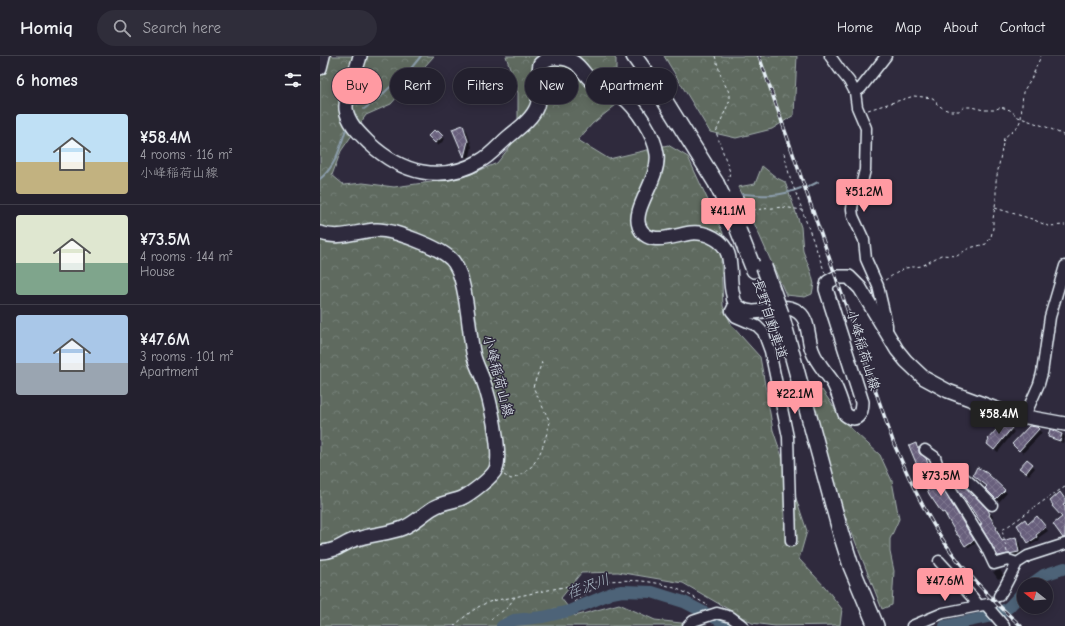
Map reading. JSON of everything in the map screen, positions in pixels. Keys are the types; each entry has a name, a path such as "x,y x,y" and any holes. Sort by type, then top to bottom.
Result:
{"highway":[{"name":"長野自動車道","path":"643,59 671,110 723,183 743,217 759,269 776,315 831,537 858,598 876,626"},
{"name":"長野自動車道","path":"858,598 865,626"}],"main road":[{"path":"320,68 323,56"},
{"path":"360,56 347,99 346,108 348,118 353,127 373,147 397,163 423,173 433,174 469,167 482,160 531,117 537,106 540,64 545,59 553,57 573,60 596,85 620,96 629,103 646,126 654,141 657,155 656,169 639,209 639,226 644,233 650,237 659,239 692,233 714,237 722,242 730,258 731,290 735,303"},
{"name":"小峰稲荷山線","path":"320,233 341,236 367,231 384,230 430,246 452,259 458,270 462,284 473,353 490,401 496,434 497,460 495,470"},
{"name":"小峰稲荷山線","path":"735,303 742,309 749,312 756,313 784,307 796,310 801,314 805,320 812,350 817,360 833,382 845,414 849,418 859,416 862,410 862,402 826,289 828,282 837,277 849,277 860,288 906,361 924,378 948,391 1010,414 1024,418 1065,424"},
{"path":"320,552 333,550 353,540 404,527 418,520 433,508 443,503 461,498 471,492 495,470"}],"street":[{"path":"830,56 849,81 855,92 860,113 866,128 865,170 861,186 853,202 852,209 853,216 864,240 866,259 878,286 887,325 887,333"},
{"path":"855,92 861,88 886,56"},
{"path":"1024,418 1039,384 1042,373 1050,317 1065,266"},
{"path":"735,303 731,311 736,317 757,326 763,332 770,351 788,437 791,541"},
{"path":"925,450 935,457 940,473 986,547 994,564 1013,562 1065,544"},
{"path":"940,473 949,470 953,471 969,482 992,505"},
{"path":"939,561 973,598 989,603 1003,624"},
{"path":"912,626 943,613 989,603 1004,588 1013,562"},
{"path":"688,626 693,621 713,615 731,617 743,626"}],"path":[{"path":"715,56 722,79 730,94 730,100 716,132 730,172 723,183"},
{"path":"878,286 905,268 922,266 941,255 957,256 969,248 986,244 993,228 996,200 996,181 1004,138 1018,126 1021,119 1023,92 1032,77 1041,56"},
{"path":"860,113 914,96 933,98 937,104 950,111 959,111 964,107 984,110 994,110 1001,107 1010,110 1014,115 1021,119 1048,128 1065,136"},
{"path":"784,153 796,195 823,269 830,281"},
{"path":"743,217 783,207 802,210"},
{"path":"995,208 1032,219 1048,226 1065,225"},
{"path":"495,470 511,479 522,476 541,452 550,422 534,386 542,362"},
{"path":"1013,562 1002,530 1065,486"},
{"path":"454,626 476,608 499,599 610,580 635,581 664,585 686,592 710,606 713,615"},
{"path":"574,602 599,585 601,582"},
{"path":"491,619 507,608 515,597"}],"green space":[{"path":"320,56 434,56 423,68 390,68 391,104 366,115 341,151 332,175 344,185 363,183 394,187 469,175 497,163 512,144 518,120 517,68 510,68 506,56 612,56 616,59 616,68 586,68 586,104 616,105 592,124 578,140 609,159 668,145 688,157 723,233 721,263 723,306 732,326 760,357 773,430 807,531 799,559 825,587 842,609 840,625 775,626 752,623 683,583 618,572 581,573 561,598 575,616 619,604 655,620 707,626 320,626"},
{"path":"664,56 797,56 794,115 772,129 736,138 710,132 677,77 677,68 671,68"},
{"path":"762,166 777,178 785,182 801,227 803,251 814,284 812,294 805,297 786,295 738,187 755,184"},
{"path":"822,390 845,423 880,455 892,481 899,519 890,539 890,552 894,571 892,605 882,609 844,513 810,398"}],"building":[{"path":"463,125 468,141 464,157 452,129"},
{"path":"434,130 436,132 438,131 443,136 435,143 428,136"},
{"path":"1004,421 1012,428 994,450 987,444 988,439"},
{"path":"1029,426 1037,427 1039,429 1019,451 1012,444"},
{"path":"1050,429 1062,434 1060,441 1048,437"},
{"path":"916,443 917,447 919,448 919,453 926,458 939,488 942,488 974,540 965,546 944,512 942,513 929,494 909,446"},
{"path":"1027,459 1033,464 1026,473 1019,468"},
{"path":"977,467 987,473 1005,490 996,499 985,488 987,486 973,475"},
{"path":"956,480 973,496 974,495 988,510 1002,541 1016,537 1019,552 998,556 980,525 982,524 953,482"},
{"path":"1060,492 1065,499 1065,504 1063,505 1065,507 1065,538 1063,538 1053,524 1062,517 1052,506 1053,505 1050,501"},
{"path":"1037,516 1046,527 1036,535 1037,537 1028,543 1017,525 1025,519 1028,524"}],"waterway":[{"path":"364,109 378,99 408,72 421,56"},
{"path":"320,179 334,162 346,129"},
{"path":"808,187 818,182"},
{"path":"740,195 779,194 801,188"},
{"name":"荏沢川","path":"1040,578 1044,575 1065,568"},
{"name":"荏沢川","path":"502,626 514,620 543,617 569,611 612,593 622,591 652,592 684,602 719,620 727,626"},
{"name":"荏沢川","path":"945,626 997,615 1009,607 1017,598"},
{"path":"993,620 997,626"}],"railway":[{"path":"759,56 894,444 905,469 930,519 953,554 980,587 1021,626"}]}
